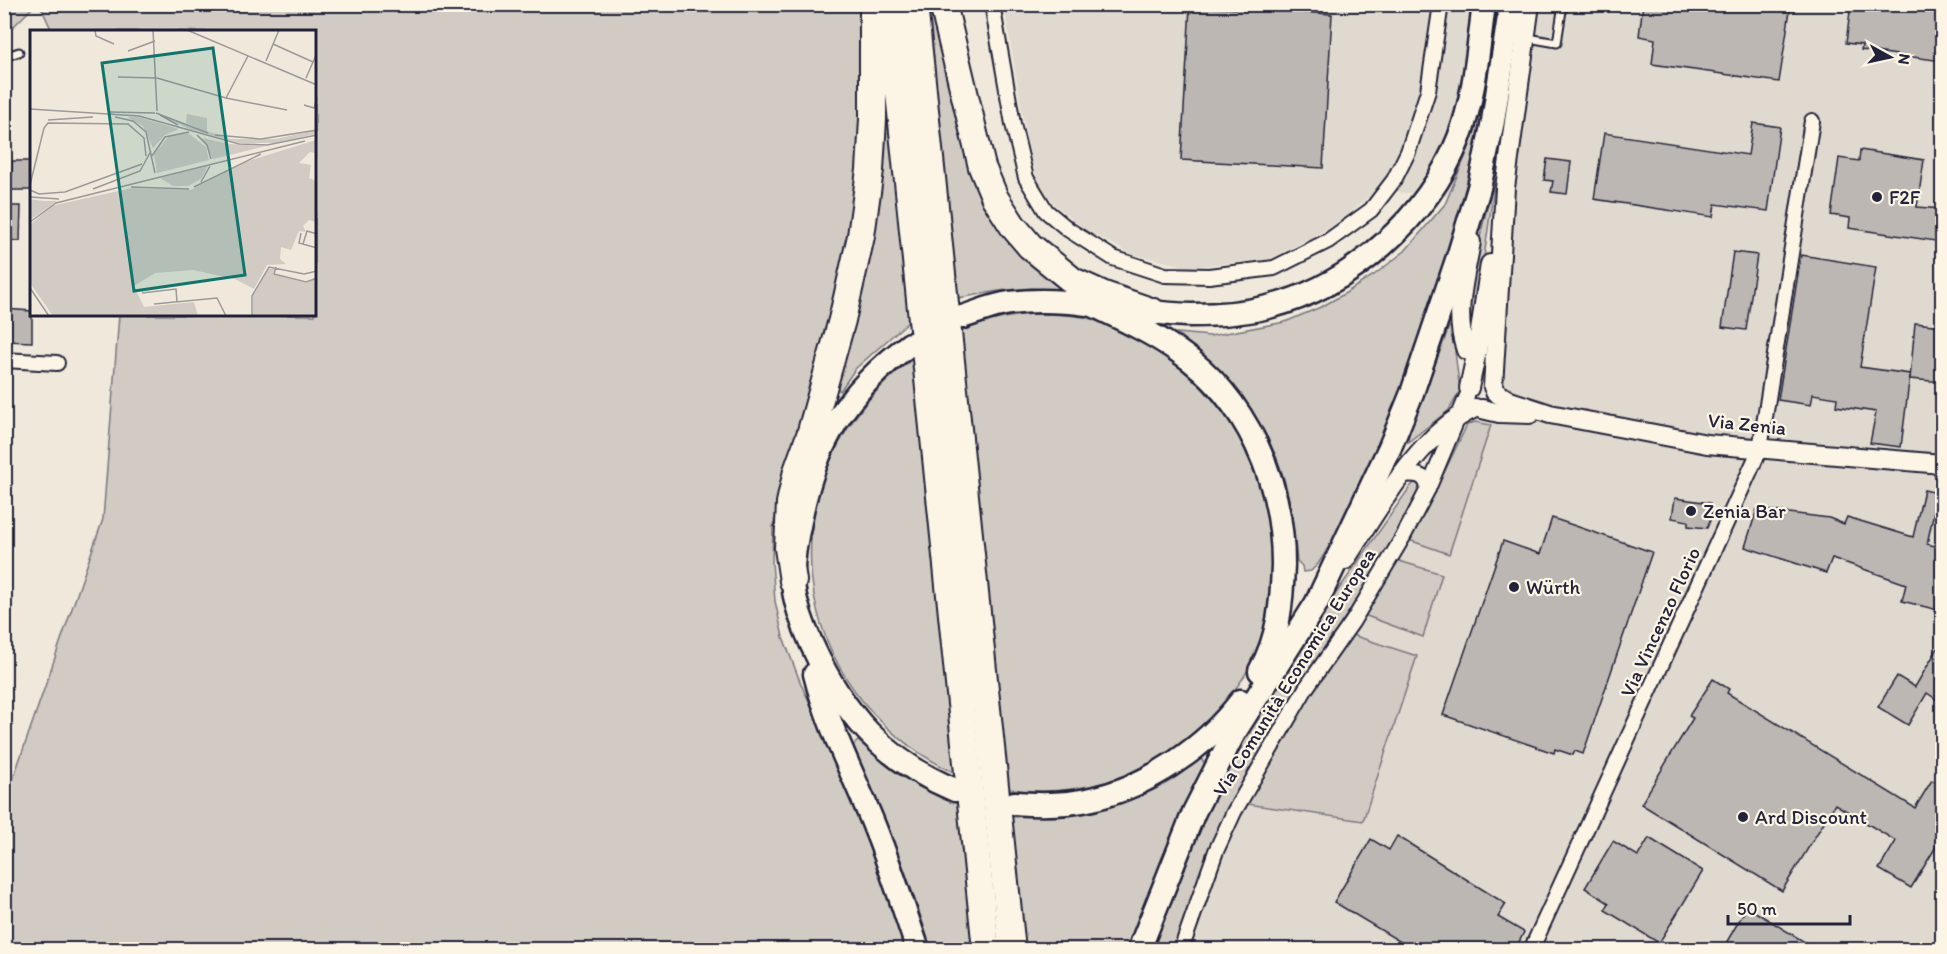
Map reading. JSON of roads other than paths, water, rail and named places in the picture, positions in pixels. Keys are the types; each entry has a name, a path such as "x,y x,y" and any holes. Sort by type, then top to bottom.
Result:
{"highway":[{"path":"793,581 788,548 790,503 797,471 810,435 839,330 861,236 870,170 873,119 873,4"},
{"path":"890,4 986,950"},
{"path":"914,4 1012,950"},
{"path":"943,4 982,167 995,198 1013,226 1030,246 1073,281 1104,295 1153,312"}],"main road":[{"path":"962,317 1010,303 1055,302 1192,315 1245,312 1270,307 1295,298 1344,274 1368,258 1408,222 1449,163 1460,136 1473,83 1484,4"},
{"path":"1139,950 1194,812 1234,734 1316,604 1390,447 1412,393 1479,188 1493,121 1510,4"},
{"path":"1014,803 1034,804 1093,799 1134,784 1172,764 1199,744 1231,715 1248,693 1274,640 1280,613 1283,545 1281,524 1272,483 1246,425 1207,375 1179,351 1142,328 1093,305"},
{"path":"910,344 882,366 862,387 849,402 828,435 807,490 797,534 793,581 818,689 876,830 918,950"},
{"path":"803,626 834,688 862,727 905,764 955,790"},
{"path":"1263,666 1300,630"},
{"path":"1234,734 1248,693"}],"street":[{"path":"992,4 1012,124 1026,178 1046,211 1069,230 1113,258 1165,275 1209,276 1274,268 1328,241 1371,210 1394,180 1408,152 1428,91 1441,4"},
{"path":"1471,403 1473,355 1505,188 1529,38 1530,4"},
{"name":"Via Vincenzo Florio","path":"1531,950 1760,449 1812,121"},
{"path":"1471,403 1492,404 1495,398 1492,387 1462,337 1460,325 1460,306 1479,188"},
{"path":"1492,387 1505,188"},
{"path":"4,360 57,363"},
{"path":"1316,604 1401,475 1427,445 1471,403 1474,383 1481,381 1510,401 1550,414"},
{"path":"1471,403 1517,414 1550,414"},
{"name":"Via Comunità Economica Europea","path":"1181,950 1216,851 1251,781 1306,688 1353,621 1403,537 1471,403"},
{"name":"Via Zenia","path":"1550,414 1707,444 1942,464"},
{"path":"1401,475 1416,474 1424,477 1428,489"}],"lane":[{"path":"1529,38 1557,44 1563,4"},
{"path":"4,57 19,52"}],"place":[{"name":"F2F","path":"1877,197"},
{"name":"Zenia Bar","path":"1691,511"},
{"name":"Würth","path":"1514,587"},
{"name":"Ard Discount","path":"1743,817"}]}
